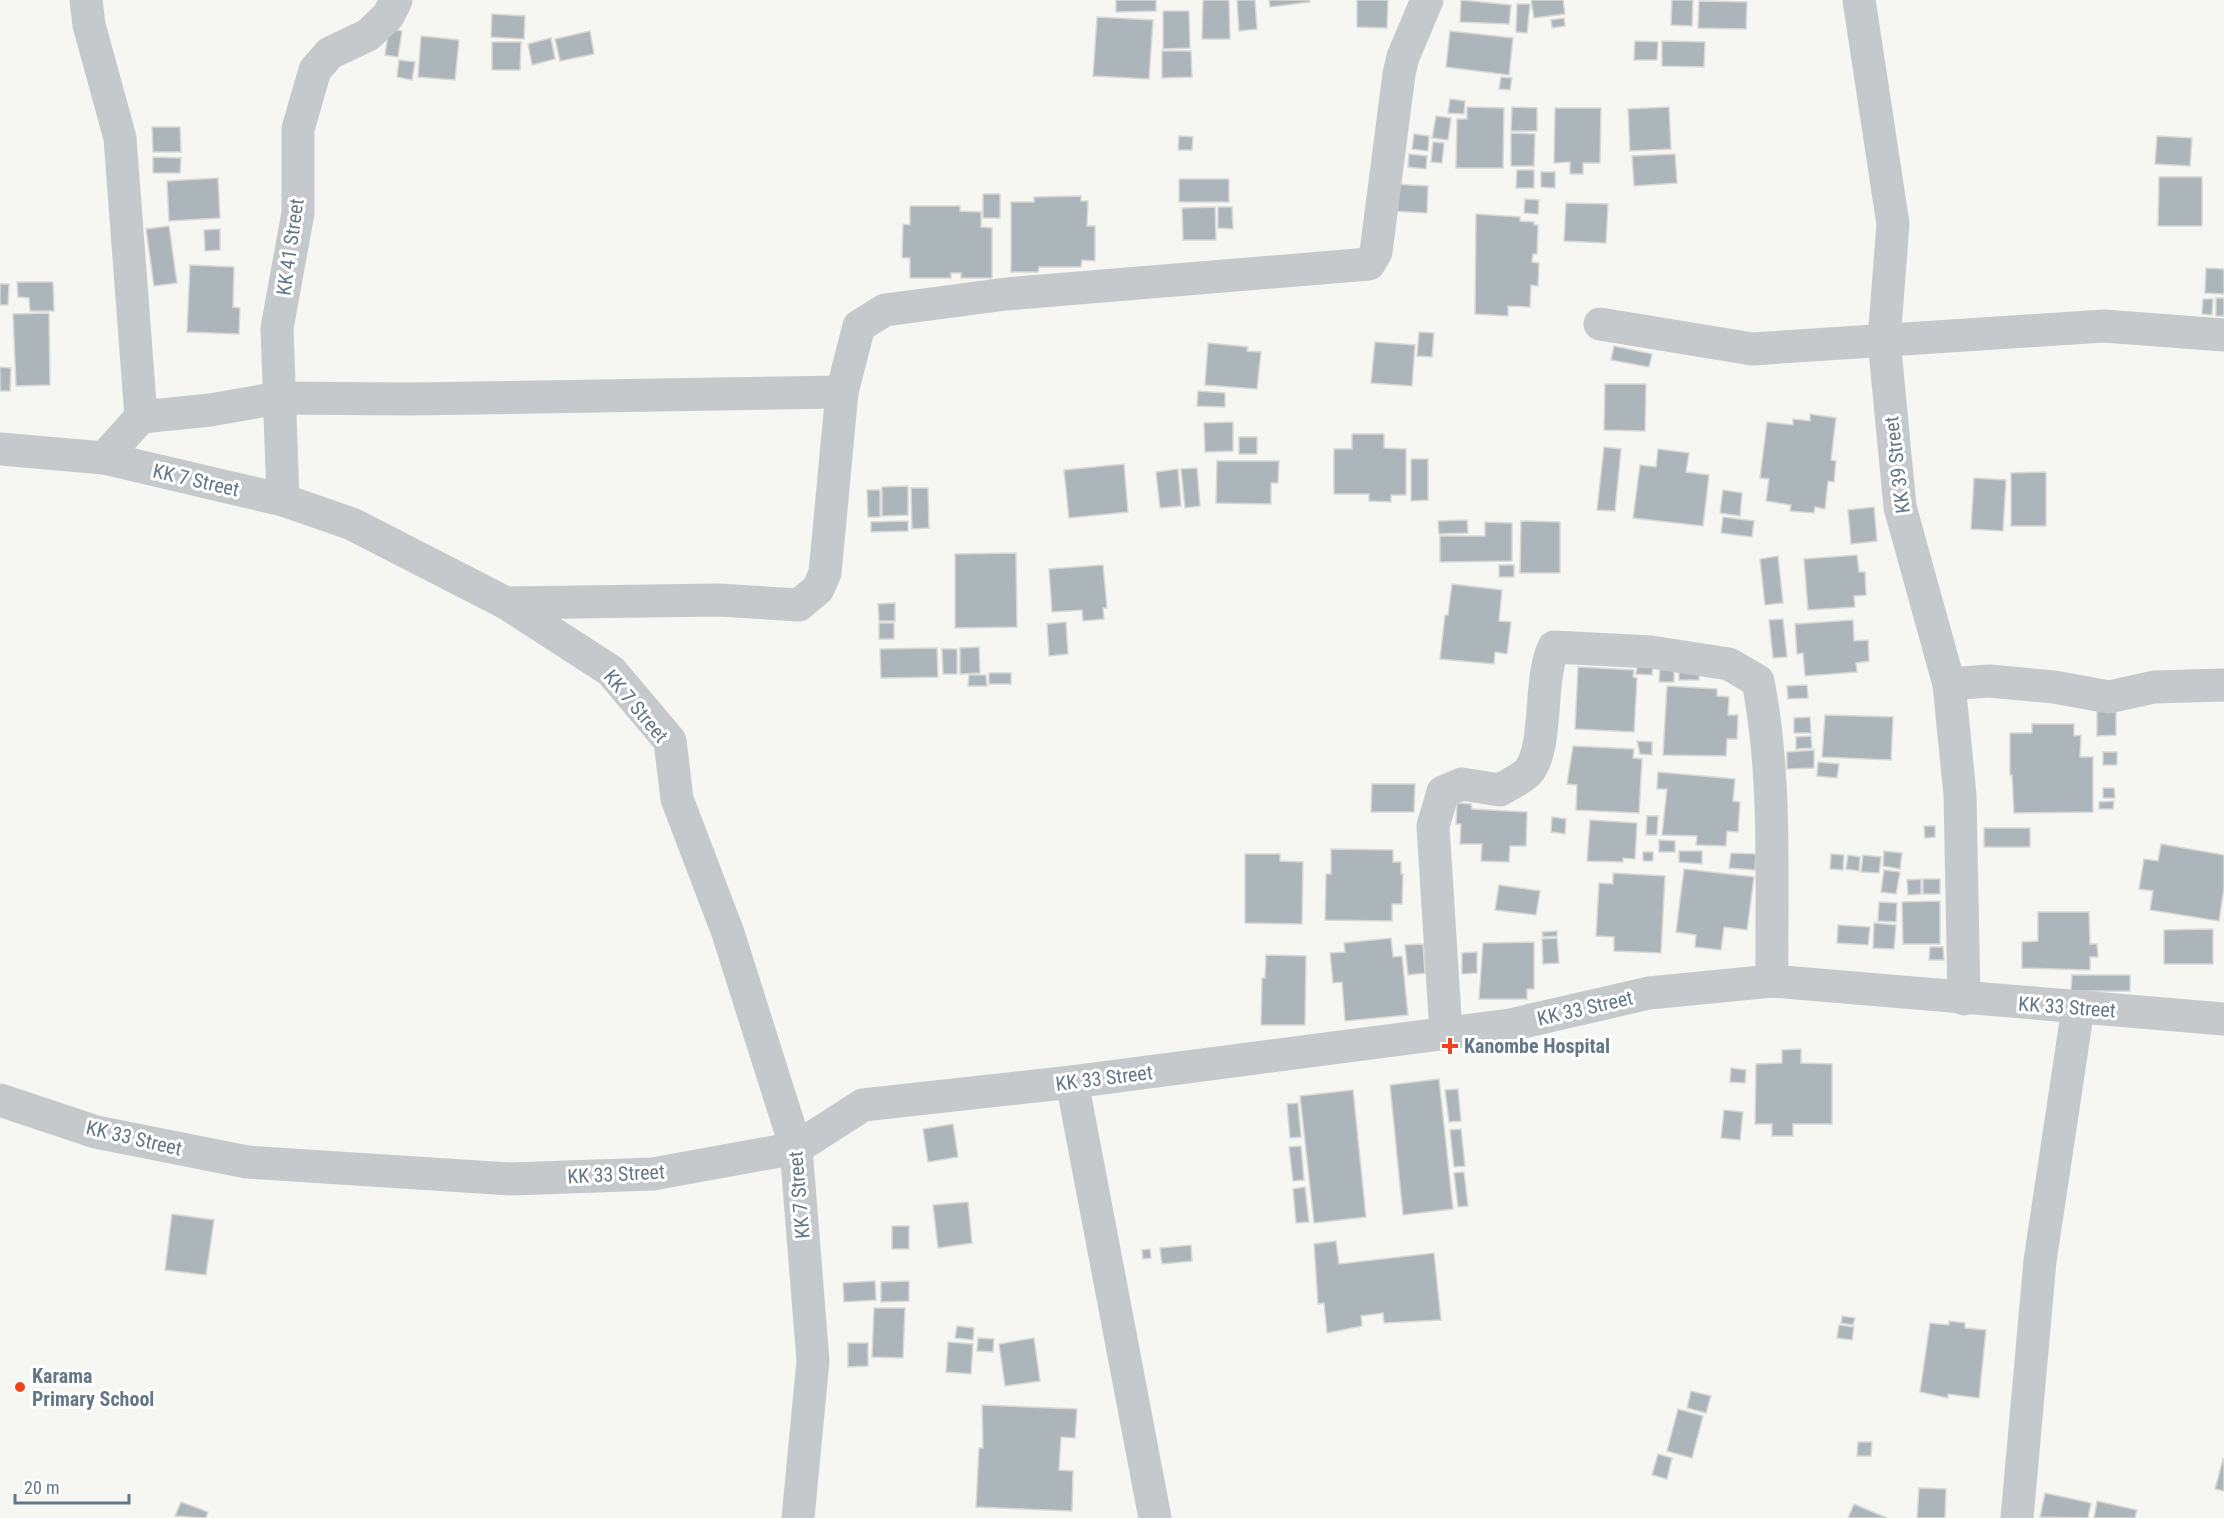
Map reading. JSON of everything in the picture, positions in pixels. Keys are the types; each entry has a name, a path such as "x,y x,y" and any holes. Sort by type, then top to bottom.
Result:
{"street":[{"path":"86,0 89,25 120,138 141,417"},
{"name":"KK 41 Street","path":"283,500 277,328 298,213 298,129 315,70 330,53 368,35 388,16 396,0"},
{"path":"506,603 718,600 799,606 818,589 825,573 842,392 859,326 885,310 1006,294 1369,264 1376,252 1403,57 1427,0"},
{"name":"KK 39 Street","path":"1859,0 1893,224 1884,340 1900,507 1949,684 1960,795 1964,999"},
{"path":"1600,324 1752,349 2104,326 2224,335"},
{"path":"104,458 141,417 210,410 279,398 410,399 842,392"},
{"name":"KK 7 Street","path":"0,449 104,458 283,500 352,524 506,603 610,671 670,741 677,799 728,933 796,1148 813,1361 798,1518"},
{"path":"1446,1033 1433,826 1443,792 1462,784 1500,790 1528,771 1539,743 1548,660 1554,647 1651,652 1729,664 1758,681 1763,707 1770,803 1772,981"},
{"path":"1949,684 1989,681 2054,687 2109,697 2154,687 2224,685"},
{"name":"KK 33 Street","path":"0,1100 96,1132 246,1162 511,1179 653,1174 796,1148 863,1105 1072,1082 1510,1025 1649,993 1772,981 1964,999 2224,1019"},
{"path":"2017,1518 2040,1261 2078,1008"},
{"path":"1072,1082 1155,1518"}],"building":[{"path":"1116,0 1156,0 1156,11 1116,12"},
{"path":"1203,0 1229,0 1230,39 1202,39"},
{"path":"1237,0 1255,0 1257,29 1239,31"},
{"path":"1269,0 1310,0 1310,2 1270,7"},
{"path":"1357,0 1388,0 1387,28 1357,27"},
{"path":"1461,0 1511,5 1509,24 1460,22"},
{"path":"1531,0 1563,0 1565,14 1534,18"},
{"path":"1672,0 1693,0 1692,26 1671,25"},
{"path":"1699,1 1747,2 1746,29 1698,28"},
{"path":"1517,4 1530,4 1527,33 1516,32"},
{"path":"1163,11 1189,11 1190,48 1163,49"},
{"path":"492,14 525,16 524,39 491,37"},
{"path":"1097,17 1153,20 1149,79 1093,76"},
{"path":"1564,18 1565,26 1552,28 1551,20"},
{"path":"389,29 402,31 398,57 385,55"},
{"path":"590,31 594,54 560,61 555,39"},
{"path":"1450,31 1513,38 1509,75 1446,67"},
{"path":"421,36 459,40 455,80 418,77"},
{"path":"551,38 555,59 532,65 528,44"},
{"path":"1635,41 1658,42 1657,60 1634,60"},
{"path":"1662,41 1705,42 1704,67 1662,66"},
{"path":"492,42 521,42 520,70 492,70"},
{"path":"1162,51 1191,51 1192,77 1162,78"},
{"path":"399,60 415,62 412,80 397,77"},
{"path":"1501,77 1512,78 1510,90 1499,89"},
{"path":"1450,99 1465,101 1464,114 1448,113"},
{"path":"1467,107 1504,108 1503,168 1456,168 1457,119 1467,119"},
{"path":"1512,107 1537,108 1537,131 1511,131"},
{"path":"1669,107 1671,149 1630,151 1628,109"},
{"path":"1555,108 1601,108 1600,163 1583,163 1583,174 1570,174 1570,162 1554,163"},
{"path":"1436,116 1451,118 1448,140 1432,138"},
{"path":"152,127 180,127 181,152 153,152"},
{"path":"1511,133 1535,134 1534,166 1511,166"},
{"path":"1414,134 1429,136 1428,151 1412,149"},
{"path":"1179,136 1193,137 1192,150 1178,150"},
{"path":"2157,136 2192,138 2190,166 2155,164"},
{"path":"1433,142 1444,143 1442,163 1431,162"},
{"path":"1409,154 1427,156 1426,169 1408,167"},
{"path":"1675,154 1677,183 1634,186 1632,156"},
{"path":"153,157 181,158 180,173 153,173"},
{"path":"1517,170 1534,170 1534,188 1516,188"},
{"path":"1541,172 1555,172 1555,188 1541,187"},
{"path":"2159,177 2202,177 2202,226 2158,226"},
{"path":"218,178 220,218 169,221 167,181"},
{"path":"1179,179 1229,179 1229,202 1179,202"},
{"path":"1393,184 1428,186 1427,213 1392,211"},
{"path":"983,194 1000,194 1000,218 983,218"},
{"path":"1081,196 1081,201 1088,201 1087,226 1095,226 1095,261 1082,260 1081,267 1039,267 1038,272 1011,272 1011,202 1034,202 1034,197"},
{"path":"1525,199 1539,200 1538,214 1524,213"},
{"path":"1566,203 1608,204 1606,243 1564,241"},
{"path":"910,206 960,206 960,211 981,212 981,227 992,228 992,278 961,278 961,273 951,273 951,278 910,278 910,258 902,258 903,224 910,225"},
{"path":"1215,207 1216,240 1183,240 1182,208"},
{"path":"1218,207 1232,207 1233,229 1218,228"},
{"path":"1476,214 1520,217 1520,221 1534,222 1534,225 1538,225 1537,254 1533,254 1532,262 1539,263 1538,286 1531,285 1530,307 1508,306 1508,316 1475,314"},
{"path":"169,226 177,283 154,286 146,229"},
{"path":"220,229 220,250 205,251 204,230"},
{"path":"190,265 234,267 233,307 240,308 239,334 187,332"},
{"path":"2206,268 2224,269 2224,294 2205,293"},
{"path":"17,282 53,282 54,311 30,311 29,298 18,297"},
{"path":"0,284 9,284 8,305 0,305"},
{"path":"2216,298 2224,298 2224,316 2216,316"},
{"path":"2203,299 2213,299 2212,315 2202,314"},
{"path":"49,313 50,385 16,386 13,314"},
{"path":"1419,332 1434,333 1432,357 1417,356"},
{"path":"1375,342 1415,345 1412,386 1371,383"},
{"path":"1208,343 1248,347 1247,351 1261,352 1257,389 1205,385"},
{"path":"1614,346 1652,354 1649,367 1611,360"},
{"path":"0,367 11,368 10,391 0,391"},
{"path":"1605,384 1646,384 1645,431 1604,430"},
{"path":"1198,391 1225,393 1225,407 1197,406"},
{"path":"1810,414 1836,418 1831,460 1836,461 1834,482 1828,481 1825,509 1815,507 1814,513 1790,511 1791,505 1766,501 1769,479 1760,478 1767,422 1793,425 1793,419 1810,421"},
{"path":"1233,422 1233,451 1205,452 1204,423"},
{"path":"1352,434 1384,434 1384,448 1406,449 1406,495 1391,495 1391,502 1369,501 1369,494 1334,494 1334,449 1352,449"},
{"path":"1239,437 1257,437 1257,454 1239,454"},
{"path":"1604,447 1621,449 1615,511 1597,510"},
{"path":"1658,449 1689,453 1686,472 1709,475 1703,526 1633,518 1640,465 1656,467"},
{"path":"1411,459 1428,459 1428,500 1411,501"},
{"path":"1217,461 1279,461 1278,483 1271,483 1271,504 1216,503"},
{"path":"1124,464 1128,512 1069,518 1064,470"},
{"path":"1197,468 1200,506 1185,508 1181,469"},
{"path":"1178,469 1181,506 1160,508 1156,472"},
{"path":"2046,472 2046,526 2011,526 2011,473"},
{"path":"1974,478 2006,480 2003,531 1971,529"},
{"path":"908,486 908,515 882,516 882,487"},
{"path":"911,488 928,488 929,528 912,529"},
{"path":"867,490 880,490 880,517 868,517"},
{"path":"1723,490 1742,493 1740,516 1720,513"},
{"path":"1874,507 1877,541 1851,544 1848,510"},
{"path":"1723,517 1754,521 1752,537 1721,533"},
{"path":"1467,520 1468,533 1439,534 1438,521"},
{"path":"908,521 908,531 871,532 871,522"},
{"path":"1521,521 1560,522 1560,573 1520,573"},
{"path":"1485,522 1512,523 1512,561 1440,562 1440,536 1485,536"},
{"path":"1016,553 1017,627 955,628 955,554"},
{"path":"1857,555 1859,572 1865,572 1866,595 1854,596 1855,607 1808,610 1804,559"},
{"path":"1778,556 1783,603 1765,605 1760,559"},
{"path":"1103,565 1107,608 1103,608 1104,619 1083,621 1082,610 1052,612 1049,569"},
{"path":"1499,565 1514,565 1514,577 1499,577"},
{"path":"1452,584 1502,590 1499,621 1511,622 1507,654 1495,652 1494,664 1440,659 1445,615 1448,615"},
{"path":"895,603 895,621 879,621 878,604"},
{"path":"1783,619 1787,657 1773,658 1769,620"},
{"path":"1853,620 1854,641 1868,640 1869,661 1856,663 1857,672 1805,676 1803,653 1797,654 1795,624"},
{"path":"1066,622 1068,654 1049,656 1047,624"},
{"path":"879,623 894,623 894,639 879,639"},
{"path":"979,647 980,673 960,674 960,648"},
{"path":"937,648 938,677 881,678 880,649"},
{"path":"942,649 957,649 957,674 943,674"},
{"path":"1638,660 1653,661 1652,675 1636,674"},
{"path":"1660,666 1674,667 1674,682 1659,682"},
{"path":"1578,667 1634,670 1633,677 1637,678 1634,732 1575,729"},
{"path":"1679,669 1699,670 1699,680 1679,680"},
{"path":"989,673 1011,673 1011,684 989,684"},
{"path":"969,675 986,675 987,686 968,686"},
{"path":"1807,685 1808,698 1788,699 1787,686"},
{"path":"1667,686 1717,689 1717,696 1729,697 1728,715 1738,715 1737,739 1727,739 1726,756 1663,755"},
{"path":"2097,711 2116,711 2116,735 2097,736"},
{"path":"1825,715 1893,717 1891,760 1822,757"},
{"path":"1810,717 1811,733 1794,733 1794,718"},
{"path":"2032,724 2074,724 2074,736 2081,735 2080,757 2093,757 2093,812 2014,813 2012,775 2010,775 2010,733 2032,733"},
{"path":"1811,736 1812,748 1796,749 1796,737"},
{"path":"1637,741 1652,742 1652,755 1640,754"},
{"path":"1573,746 1634,749 1633,758 1642,759 1639,813 1576,810 1577,785 1567,784"},
{"path":"1814,750 1814,768 1787,769 1787,752"},
{"path":"2103,752 2117,752 2117,765 2103,765"},
{"path":"1818,762 1839,764 1837,778 1817,776"},
{"path":"1658,772 1735,779 1733,801 1740,802 1738,832 1727,831 1726,846 1696,845 1697,836 1662,835 1667,789 1657,789"},
{"path":"1372,784 1415,784 1414,812 1371,812"},
{"path":"2103,788 2114,788 2115,798 2103,798"},
{"path":"2114,801 2113,809 2099,809 2099,802"},
{"path":"1457,803 1471,804 1472,809 1527,812 1526,846 1510,846 1509,862 1481,861 1482,844 1460,844 1461,824 1456,824"},
{"path":"1647,816 1658,816 1657,835 1646,835"},
{"path":"1552,817 1566,819 1565,834 1551,832"},
{"path":"1590,820 1637,823 1635,859 1623,858 1623,862 1587,861"},
{"path":"1924,826 1935,826 1935,837 1925,838"},
{"path":"1984,828 2030,828 2030,847 1984,847"},
{"path":"1659,840 1675,841 1675,852 1659,852"},
{"path":"2161,844 2224,855 2224,888 2219,921 2150,910 2153,891 2139,889 2144,859 2158,861"},
{"path":"1331,849 1393,850 1393,862 1401,862 1401,874 1403,874 1402,904 1392,904 1392,921 1325,920 1326,874 1331,874"},
{"path":"1679,851 1702,851 1702,864 1679,862"},
{"path":"1884,851 1902,853 1900,869 1883,866"},
{"path":"1643,852 1653,852 1653,861 1643,861"},
{"path":"1731,853 1756,854 1755,870 1729,868"},
{"path":"1245,854 1280,854 1280,861 1303,862 1302,924 1245,923"},
{"path":"1831,854 1844,855 1843,870 1830,869"},
{"path":"1848,855 1860,857 1859,871 1846,869"},
{"path":"1863,855 1881,857 1879,873 1861,872"},
{"path":"1684,869 1754,877 1747,930 1724,927 1721,950 1695,947 1696,935 1676,932"},
{"path":"1884,870 1900,872 1896,894 1881,892"},
{"path":"1613,873 1665,876 1661,953 1614,951 1614,937 1596,936 1599,883 1613,884"},
{"path":"1921,879 1921,894 1908,895 1907,880"},
{"path":"1923,879 1940,879 1940,894 1923,894"},
{"path":"1499,885 1540,891 1536,915 1495,910"},
{"path":"1940,901 1940,944 1903,944 1902,902"},
{"path":"1879,902 1897,903 1896,922 1878,921"},
{"path":"2038,912 2089,912 2090,944 2097,944 2098,957 2090,957 2090,970 2022,968 2022,942 2038,941"},
{"path":"1874,923 1896,925 1894,949 1873,948"},
{"path":"1838,925 1870,927 1868,945 1837,943"},
{"path":"2213,929 2213,964 2164,964 2164,930"},
{"path":"1557,931 1557,936 1543,937 1542,932"},
{"path":"1391,938 1393,957 1402,956 1408,1015 1345,1021 1342,982 1333,983 1330,953 1345,952 1344,943"},
{"path":"1557,938 1559,963 1543,964 1542,939"},
{"path":"1534,942 1534,989 1527,989 1527,999 1479,999 1483,943"},
{"path":"1423,944 1425,973 1408,975 1405,945"},
{"path":"1930,947 1943,947 1944,960 1929,960"},
{"path":"1477,952 1477,973 1462,974 1462,953"},
{"path":"1266,955 1306,956 1305,1025 1261,1025 1262,978 1265,978"},
{"path":"2072,975 2130,975 2130,991 2071,991"},
{"path":"1801,1049 1801,1063 1832,1064 1832,1124 1793,1124 1793,1136 1772,1136 1772,1124 1755,1124 1756,1064 1782,1063 1782,1050"},
{"path":"1731,1068 1746,1070 1745,1083 1730,1082"},
{"path":"1439,1079 1453,1209 1403,1215 1390,1085"},
{"path":"1458,1089 1461,1121 1449,1122 1445,1090"},
{"path":"1353,1090 1366,1217 1314,1223 1300,1096"},
{"path":"1298,1103 1301,1137 1290,1138 1287,1104"},
{"path":"1724,1110 1743,1112 1740,1140 1721,1138"},
{"path":"953,1124 958,1157 928,1162 923,1129"},
{"path":"1461,1129 1465,1166 1454,1167 1450,1130"},
{"path":"1301,1146 1304,1180 1293,1181 1289,1147"},
{"path":"1464,1172 1468,1206 1458,1207 1454,1173"},
{"path":"1305,1187 1309,1222 1296,1223 1293,1189"},
{"path":"968,1202 972,1243 938,1248 933,1205"},
{"path":"172,1214 214,1220 206,1275 165,1270"},
{"path":"892,1226 909,1226 909,1249 892,1249"},
{"path":"1336,1241 1339,1264 1434,1253 1441,1320 1384,1323 1383,1313 1361,1316 1362,1326 1327,1333 1324,1303 1318,1304 1314,1244"},
{"path":"1191,1245 1192,1261 1162,1264 1160,1248"},
{"path":"1150,1249 1151,1258 1143,1259 1142,1250"},
{"path":"875,1281 876,1300 844,1302 843,1283"},
{"path":"909,1281 909,1301 881,1302 881,1282"},
{"path":"874,1308 905,1308 903,1358 872,1357"},
{"path":"1842,1316 1855,1318 1853,1325 1841,1323"},
{"path":"1949,1321 1965,1323 1965,1328 1986,1330 1979,1398 1948,1394 1948,1398 1920,1392 1930,1323 1949,1325"},
{"path":"1839,1325 1854,1327 1852,1340 1837,1338"},
{"path":"957,1326 974,1328 973,1340 955,1338"},
{"path":"978,1338 994,1339 993,1352 977,1351"},
{"path":"1034,1338 1040,1381 1005,1386 999,1344"},
{"path":"948,1342 973,1344 971,1374 946,1372"},
{"path":"848,1343 868,1343 868,1366 848,1367"},
{"path":"1691,1391 1711,1396 1706,1413 1687,1408"},
{"path":"982,1405 1077,1409 1075,1438 1061,1437 1059,1470 1073,1471 1072,1511 976,1507 979,1448 983,1448"},
{"path":"1678,1409 1703,1416 1692,1458 1667,1451"},
{"path":"1858,1442 1872,1442 1871,1456 1857,1456"},
{"path":"1658,1454 1672,1458 1667,1479 1652,1475"},
{"path":"2224,1460 2224,1491 2215,1489"},
{"path":"1919,1488 1946,1489 1945,1518 1917,1518"},
{"path":"2045,1493 2091,1503 2088,1518 2040,1517"},
{"path":"2097,1501 2137,1510 2135,1518 2094,1518"},
{"path":"181,1502 208,1512 206,1518 175,1516"},
{"path":"1854,1504 1887,1518 1848,1518"}],"place":[{"name":"Kanombe Hospital","path":"1450,1046"},
{"name":"Karama Primary School","path":"20,1387"}]}
